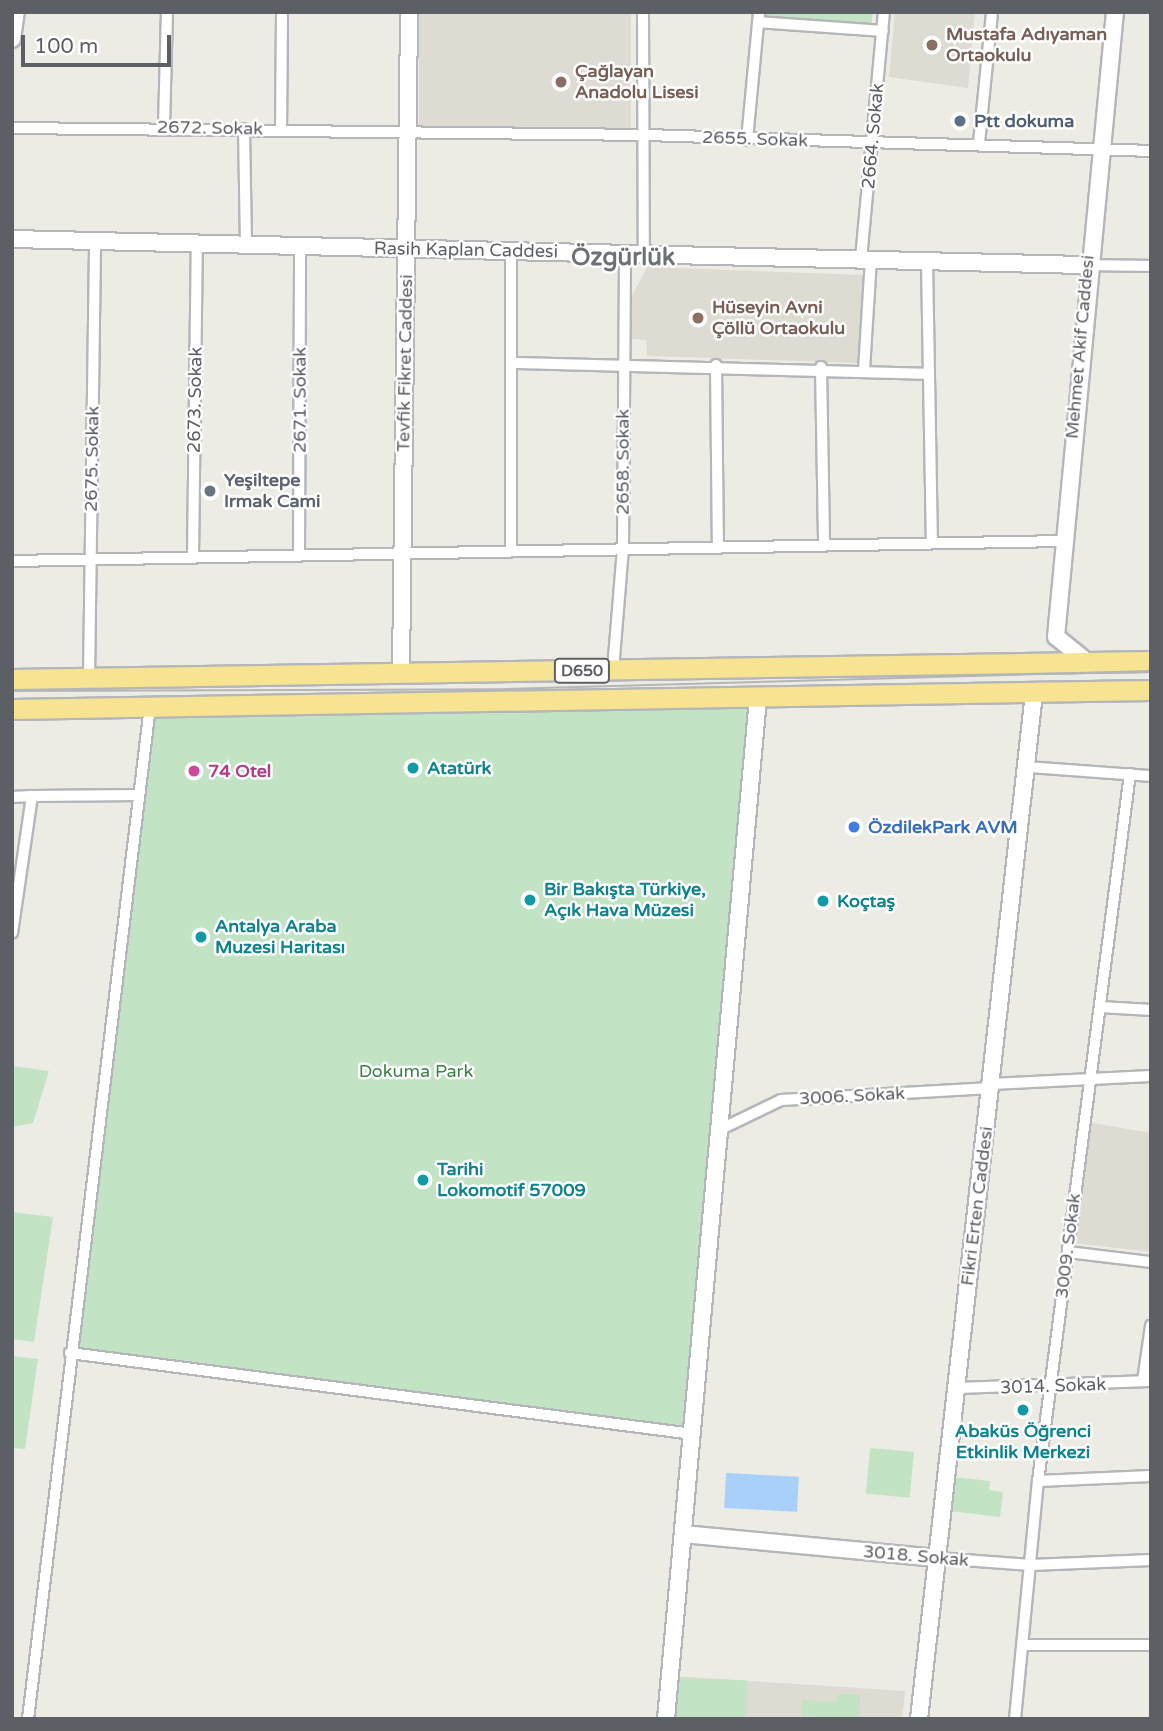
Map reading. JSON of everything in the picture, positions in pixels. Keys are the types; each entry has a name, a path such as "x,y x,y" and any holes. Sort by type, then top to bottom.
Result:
{"highway":[{"name":"D650","path":"12,679 1151,661"},
{"path":"401,671 423,701"},
{"name":"D650","path":"12,709 423,701 758,699 1151,690"}],"street":[{"path":"12,39 16,12"},
{"path":"164,126 167,12"},
{"path":"281,130 282,12"},
{"name":"Tevfik Fikret Caddesi","path":"401,671 409,12"},
{"path":"643,12 646,135 644,253"},
{"name":"2664. Sokak","path":"864,370 872,143 884,12"},
{"path":"979,143 992,12"},
{"name":"Mehmet Akif Caddesi","path":"1091,664 1068,653 1056,637 1087,265 1115,12"},
{"path":"747,140 758,17 883,31"},
{"name":"2672. Sokak","path":"12,128 164,126 408,134"},
{"path":"244,129 246,244"},
{"name":"2655. Sokak","path":"408,134 646,135 747,140 979,143 1151,151"},
{"name":"Rasih Kaplan Caddesi","path":"12,239 1087,265"},
{"name":"2675. Sokak","path":"89,678 96,241"},
{"name":"2673. Sokak","path":"193,556 197,243"},
{"name":"2671. Sokak","path":"299,554 300,246"},
{"path":"511,251 511,550"},
{"name":"2658. Sokak","path":"613,670 622,548 625,254"},
{"path":"927,261 932,542"},
{"path":"1087,265 1151,266"},
{"path":"513,363 821,367 929,374"},
{"path":"716,365 718,546"},
{"path":"821,367 824,544"},
{"path":"12,561 90,562 299,554 402,557 511,550 1062,541"},
{"name":"Fikri Erten Caddesi","path":"919,1719 1028,767 1034,693"},
{"path":"666,1719 758,699"},
{"path":"28,1719 149,707"},
{"path":"1028,767 1151,776"},
{"name":"3009. Sokak","path":"1015,1719 1038,1481 1069,1252 1087,1080 1101,1007 1130,774"},
{"path":"12,796 138,795"},
{"path":"12,933 32,796"},
{"path":"1101,1007 1151,1010"},
{"name":"3006. Sokak","path":"719,1130 781,1100 1151,1076"},
{"path":"1069,1252 1151,1262"},
{"path":"1147,1381 1151,1326"},
{"path":"71,1353 693,1434"},
{"name":"3014. Sokak","path":"956,1388 1050,1389 1147,1381"},
{"path":"1038,1481 1151,1476"},
{"name":"3018. Sokak","path":"682,1534 1031,1565 1151,1560"},
{"path":"1024,1644 1151,1645"}],"shaded area":[{"name":"Çağlayan Anadolu Lisesi","path":"419,12 631,12 631,129 419,129"},
{"name":"Mustafa Adıyaman Ortaokulu","path":"895,12 975,12 968,88 889,77"},
{"path":"647,267 864,275 857,363 647,356 646,340 631,339 631,298"},
{"path":"1092,1123 1151,1133 1151,1252 1074,1243"},
{"path":"675,1676 905,1691 902,1719 673,1719"}],"green space":[{"path":"766,12 873,12 871,27 766,18"},
{"name":"Dokuma Park","path":"758,699 693,1434 70,1353 150,707"},
{"path":"12,1066 49,1071 33,1123 12,1127"},
{"path":"12,1212 53,1217 34,1342 12,1339"},
{"path":"12,1356 38,1359 25,1449 12,1448"},
{"path":"870,1448 914,1452 910,1498 866,1494"},
{"path":"954,1477 990,1481 989,1490 1003,1492 1000,1517 950,1511"},
{"path":"677,1678 747,1680 746,1719 676,1719"},
{"path":"838,1694 860,1695 859,1719 801,1716 802,1700 837,1702"}],"water":[{"path":"726,1473 799,1477 797,1512 724,1508"}],"tram line":[{"path":"12,691 506,689 1151,671"}],"place":[{"name":"Mustafa Adıyaman Ortaokulu","path":"932,45"},
{"name":"Çağlayan Anadolu Lisesi","path":"561,82"},
{"name":"Ptt dokuma","path":"960,121"},
{"name":"Hüseyin Avni Çöllü Ortaokulu","path":"698,318"},
{"name":"Yeşiltepe Irmak Cami","path":"210,491"},
{"name":"Atatürk","path":"413,768"},
{"name":"74 Otel","path":"194,771"},
{"name":"ÖzdilekPark AVM","path":"854,827"},
{"name":"Bir Bakışta Türkiye, Açık Hava Müzesi","path":"530,900"},
{"name":"Koçtaş","path":"823,901"},
{"name":"Antalya Araba Muzesi Haritası","path":"201,937"},
{"name":"Tarihi Lokomotif 57009","path":"423,1180"},
{"name":"Abaküs Öğrenci Etkinlik Merkezi","path":"1023,1410"}],"district":[{"name":"Özgürlük","path":"623,258"}]}
